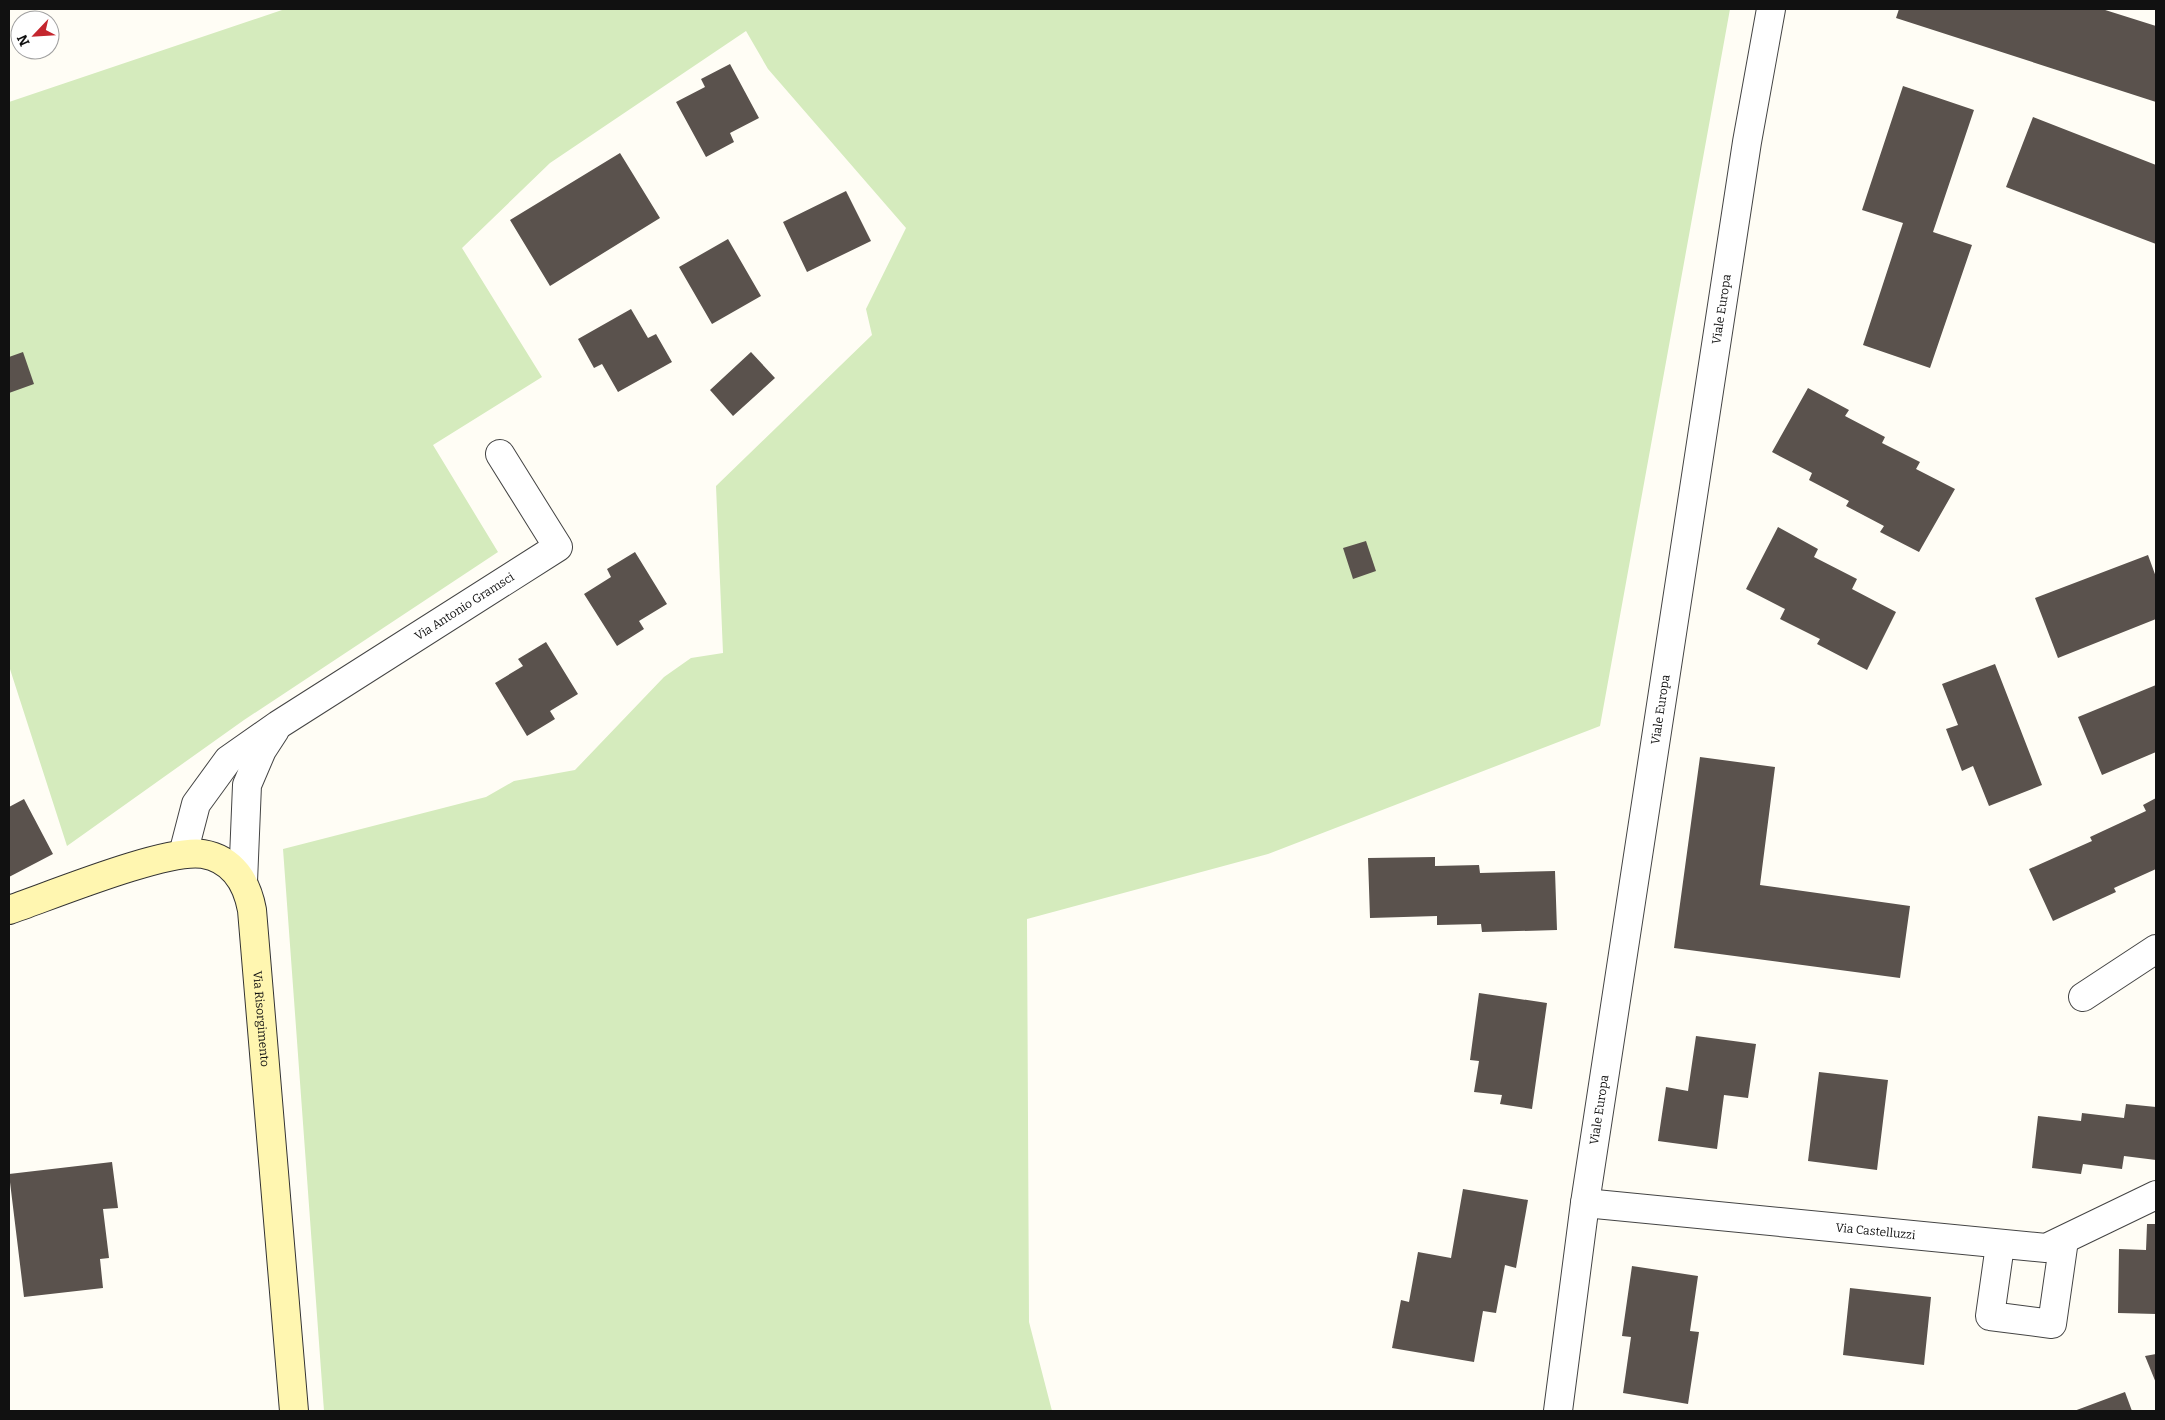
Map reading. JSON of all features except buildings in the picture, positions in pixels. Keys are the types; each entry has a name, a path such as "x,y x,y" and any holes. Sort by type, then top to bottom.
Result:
{"main road":[{"name":"Via Risorgimento","path":"9,910 124,870 183,854 203,854 218,858 228,864 243,882 249,894 252,910 294,1411"}],"street":[{"name":"Viale Europa","path":"1558,1411 1585,1203 1747,142 1771,9"},
{"name":"Via Antonio Gramsci","path":"278,725 558,547 500,454"},
{"path":"183,854 196,804 228,760 278,725"},
{"path":"243,882 247,785 262,750 278,725"},
{"path":"2084,997 2156,949"},
{"name":"Via Castelluzzi","path":"1585,1203 2046,1248 2156,1195"},
{"path":"2000,1245 1990,1316 2052,1324 2064,1240"}],"green space":[{"path":"285,9 1730,9 1600,726 1268,854 1027,919 1029,1322 1052,1411 324,1411 283,849 486,797 514,781 575,770 664,677 691,658 723,653 716,486 872,335 866,309 906,228 768,69 746,31 550,163 462,248 542,377 433,445 498,552 244,720 67,846 9,666 9,102"}]}
